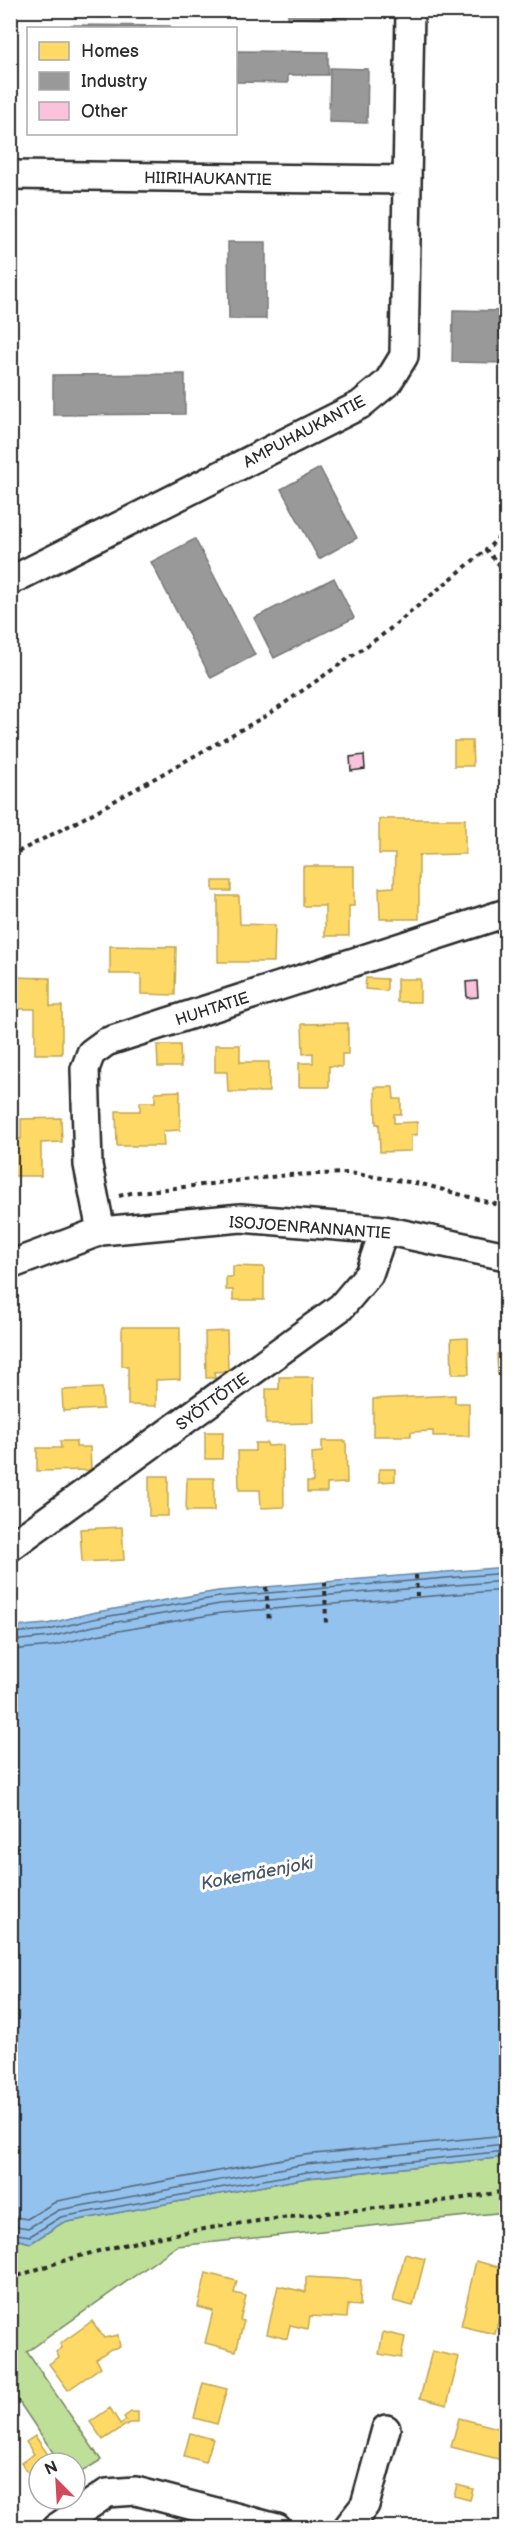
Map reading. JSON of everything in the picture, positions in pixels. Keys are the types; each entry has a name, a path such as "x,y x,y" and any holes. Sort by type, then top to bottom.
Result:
{"street":[{"name":"AMPUHAUKANTIE","path":"10,581 360,405 388,382 404,356 410,10"},
{"name":"HIIRIHAUKANTIE","path":"10,175 406,180"},
{"name":"HUHTATIE","path":"101,1231 88,1165 85,1069 91,1053 106,1042 507,913"},
{"name":"ISOJOENRANNANTIE","path":"10,1265 101,1231 241,1218 384,1230 507,1256"},
{"name":"SYÖTTÖTIE","path":"10,1547 341,1307 369,1274 384,1230"},
{"path":"347,2528 365,2505 386,2429"},
{"path":"56,2528 107,2493 136,2491 277,2528"}],"path":[{"path":"10,856 84,818 269,714 385,633 507,530"},
{"path":"486,549 507,572"},
{"path":"416,1575 417,1596"},
{"path":"325,1582 326,1627"},
{"path":"266,1587 269,1622"},
{"path":"10,2279 47,2265 153,2238 296,2216 467,2199 507,2191"}],"green space":[{"path":"506,2157 506,2212 177,2246 27,2352 101,2460 87,2469 87,2451 52,2451 11,2390 10,2238 31,2243 62,2223 307,2178"}],"water":[{"name":"Kokemäenjoki","path":"506,1567 506,2157 307,2178 62,2223 31,2243 11,2238 11,1627 47,1624 91,1613 218,1591"}],"building: Homes":[{"path":"454,741 472,741 473,766 454,766"},
{"path":"379,819 465,819 465,854 419,855 419,919 380,919 379,888 394,887 395,854 379,854"},
{"path":"303,866 354,866 354,906 349,906 349,936 325,936 325,906 303,906"},
{"path":"213,881 231,881 231,891 213,891"},
{"path":"218,896 239,896 240,924 275,925 274,962 218,962"},
{"path":"110,946 176,947 175,995 141,994 141,974 110,974"},
{"path":"10,977 50,978 50,1006 62,1006 62,1054 35,1054 35,1009 10,1009"},
{"path":"366,978 387,979 387,991 365,989"},
{"path":"397,979 420,979 420,1002 397,1002"},
{"path":"348,1023 348,1054 342,1054 342,1067 329,1066 329,1087 299,1087 299,1063 313,1063 313,1053 303,1054 302,1024"},
{"path":"157,1045 180,1045 181,1067 158,1067"},
{"path":"215,1045 240,1045 240,1062 269,1062 269,1092 228,1092 227,1072 215,1072"},
{"path":"375,1087 393,1087 394,1099 401,1099 401,1114 394,1114 394,1123 417,1122 417,1135 411,1135 411,1151 380,1152 379,1124 376,1124"},
{"path":"180,1091 180,1130 163,1131 164,1146 117,1146 116,1111 140,1111 140,1102 155,1102 155,1092"},
{"path":"61,1118 62,1142 41,1143 41,1176 10,1176 10,1139 21,1139 21,1119"},
{"path":"233,1266 264,1267 264,1300 233,1300 233,1290 226,1290 226,1277 233,1277"},
{"path":"122,1327 180,1327 180,1379 156,1380 156,1406 128,1405 128,1366 122,1366"},
{"path":"227,1331 228,1371 214,1372 215,1378 206,1378 205,1332"},
{"path":"468,1338 469,1374 452,1374 451,1339"},
{"path":"497,1354 506,1355 506,1375 498,1375"},
{"path":"279,1377 313,1377 314,1423 266,1424 266,1389 279,1389"},
{"path":"102,1388 103,1409 63,1411 62,1390"},
{"path":"455,1395 455,1403 469,1403 469,1436 433,1436 433,1431 411,1432 411,1436 373,1436 373,1399"},
{"path":"205,1432 223,1432 222,1459 205,1459"},
{"path":"60,1441 76,1441 76,1447 90,1447 91,1470 37,1471 37,1448 61,1448"},
{"path":"322,1441 346,1441 347,1483 327,1484 327,1492 307,1492 307,1482 313,1482 312,1453 322,1452"},
{"path":"255,1443 267,1443 268,1446 283,1445 284,1507 261,1508 260,1490 239,1490 238,1451 255,1451"},
{"path":"379,1469 395,1469 395,1481 379,1482"},
{"path":"149,1476 168,1476 168,1516 149,1516"},
{"path":"187,1478 214,1478 214,1511 186,1511"},
{"path":"122,1527 124,1560 82,1562 80,1529"},
{"path":"405,2254 425,2259 413,2306 393,2301"},
{"path":"476,2261 506,2269 506,2316 500,2314 495,2334 461,2326"},
{"path":"206,2273 237,2281 234,2293 246,2296 240,2320 244,2321 236,2351 205,2343 213,2311 198,2307"},
{"path":"306,2277 361,2280 360,2306 348,2305 347,2318 310,2316 308,2329 290,2325 287,2339 267,2334 278,2286 306,2292"},
{"path":"92,2321 104,2338 118,2335 120,2347 111,2349 96,2359 101,2367 68,2390 49,2364 59,2357 56,2352 62,2348 60,2344"},
{"path":"383,2332 405,2337 401,2358 379,2354"},
{"path":"432,2351 459,2357 447,2405 420,2398"},
{"path":"203,2383 227,2389 217,2424 194,2418"},
{"path":"110,2408 120,2424 131,2412 138,2412 138,2423 129,2423 103,2440 90,2422"},
{"path":"459,2418 506,2430 506,2461 451,2447"},
{"path":"190,2433 213,2439 206,2462 184,2456"},
{"path":"35,2436 46,2451 32,2451 26,2442"},
{"path":"27,2459 27,2471 21,2463"},
{"path":"457,2485 473,2489 470,2500 454,2496"}],"building: Industry":[{"path":"288,10 347,10 347,19 288,18"},
{"path":"71,25 170,26 170,27 71,27"},
{"path":"237,51 328,52 328,75 288,75 288,83 237,82"},
{"path":"330,68 368,69 367,123 329,122"},
{"path":"228,242 266,242 266,319 229,319"},
{"path":"453,310 506,311 506,363 452,362"},
{"path":"185,374 185,414 53,415 53,375"},
{"path":"320,468 357,538 319,559 281,489"},
{"path":"195,539 255,655 211,678 151,562"},
{"path":"334,578 354,618 274,658 254,618"}],"building: Other":[{"path":"364,755 365,769 351,771 350,757"},
{"path":"477,981 478,997 467,998 466,982"}]}
